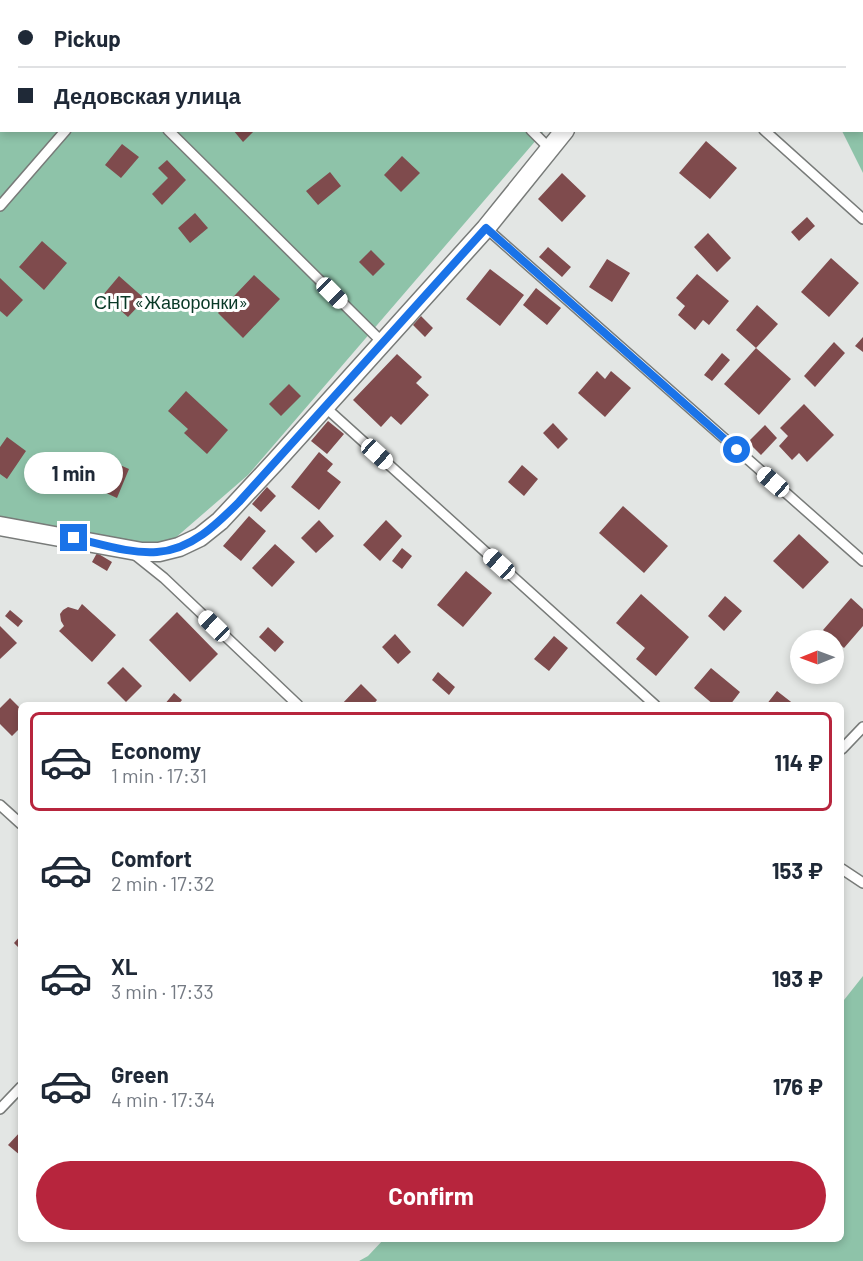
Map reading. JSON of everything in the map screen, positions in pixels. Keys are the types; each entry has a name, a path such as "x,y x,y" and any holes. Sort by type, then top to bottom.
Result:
{"street":[{"path":"0,526 127,549 159,552 179,547 200,537 239,502 486,228 563,132"}],"lane":[{"path":"0,206 64,132"},
{"path":"170,132 382,342"},
{"path":"533,132 550,149"},
{"path":"766,132 863,219"},
{"path":"486,228 863,561"},
{"path":"325,407 653,702"},
{"path":"127,549 164,578 295,702"},
{"path":"844,747 863,727"},
{"path":"0,805 18,821"},
{"path":"844,870 863,883"},
{"path":"0,1109 18,1090"}],"green space":[{"name":"СНТ «Жаворонки»","path":"0,132 543,132 248,475 159,552 0,525"},
{"path":"842,132 863,132 863,173"},
{"path":"863,976 863,1261 359,1261 368,1256 381,1242 844,1242 844,1000"}],"building":[{"path":"235,132 253,132 243,142"},
{"path":"706,141 737,168 710,199 679,173"},
{"path":"122,144 139,157 121,178 105,165"},
{"path":"402,156 420,173 401,192 384,175"},
{"path":"167,160 186,180 162,205 152,194 168,178 158,168"},
{"path":"330,172 341,186 318,205 306,191"},
{"path":"562,173 586,196 562,222 538,199"},
{"path":"195,213 208,228 190,243 178,228"},
{"path":"807,217 815,226 799,241 791,232"},
{"path":"708,233 731,258 717,272 694,247"},
{"path":"42,241 67,263 44,290 19,267"},
{"path":"548,247 571,267 562,277 539,257"},
{"path":"371,250 385,264 373,276 359,262"},
{"path":"831,258 859,283 829,317 801,292"},
{"path":"607,259 630,273 612,302 589,287"},
{"path":"490,269 524,295 500,326 466,299"},
{"path":"697,274 729,301 709,325 703,320 695,330 678,315 685,306 676,298"},
{"path":"254,275 280,299 243,338 218,313"},
{"path":"119,276 145,299 128,317 103,295"},
{"path":"0,278 23,300 7,317 0,311"},
{"path":"536,288 561,308 547,325 523,305"},
{"path":"757,305 778,324 756,348 736,330"},
{"path":"421,316 433,328 425,337 413,325"},
{"path":"863,337 863,352 855,346"},
{"path":"834,342 845,353 815,387 804,376"},
{"path":"756,348 791,379 759,415 724,384"},
{"path":"722,353 730,360 712,381 704,375"},
{"path":"397,354 422,377 416,383 429,395 401,425 391,416 381,427 353,400"},
{"path":"597,371 605,379 611,371 631,388 605,417 578,393"},
{"path":"289,384 301,396 281,416 269,404"},
{"path":"186,391 228,430 207,454 184,433 188,429 168,411"},
{"path":"804,404 834,435 807,462 799,453 792,460 779,446 788,436 780,428"},
{"path":"328,421 344,434 327,454 311,441"},
{"path":"553,423 568,439 558,449 543,433"},
{"path":"765,425 777,438 761,455 748,442"},
{"path":"7,437 26,451 7,479 0,474 0,447"},
{"path":"319,452 333,464 327,471 341,482 319,510 291,487"},
{"path":"113,462 129,469 117,498 93,487 102,467 109,470"},
{"path":"522,465 538,479 524,496 508,482"},
{"path":"267,487 276,496 261,512 252,504"},
{"path":"623,506 668,546 644,573 599,533"},
{"path":"249,516 266,531 241,561 223,546"},
{"path":"319,520 334,536 316,553 301,538"},
{"path":"386,520 402,536 380,561 363,545"},
{"path":"799,534 829,562 803,589 773,561"},
{"path":"275,544 295,562 272,587 252,568"},
{"path":"402,548 412,556 402,569 392,561"},
{"path":"97,553 112,562 107,571 92,562"},
{"path":"466,571 492,593 463,627 437,605"},
{"path":"641,594 689,637 656,676 636,659 645,648 616,623"},
{"path":"725,596 742,611 724,631 708,616"},
{"path":"851,598 863,609 863,626 844,648 844,630 823,630"},
{"path":"82,604 116,635 92,662 59,631 64,626 60,614 63,610 68,607 78,610"},
{"path":"10,610 23,621 18,627 5,616"},
{"path":"177,612 218,654 190,682 149,640"},
{"path":"0,626 17,643 0,659"},
{"path":"268,627 284,642 275,652 259,637"},
{"path":"395,634 411,652 398,664 382,647"},
{"path":"554,636 568,648 549,671 534,659"},
{"path":"123,667 142,686 126,702 107,683"},
{"path":"711,668 740,692 732,702 710,702 694,688"},
{"path":"438,672 455,687 449,695 432,680"},
{"path":"361,684 377,700 375,702 344,702"},
{"path":"777,691 791,702 768,702"},
{"path":"174,693 182,700 180,702 166,702"},
{"path":"10,698 18,706 18,730 12,736 0,724 0,708"},
{"path":"18,1134 18,1153 8,1145"}],"route":[{"path":"74,538 142,552 159,552 179,547 200,537 239,502 486,228 737,450"}]}
